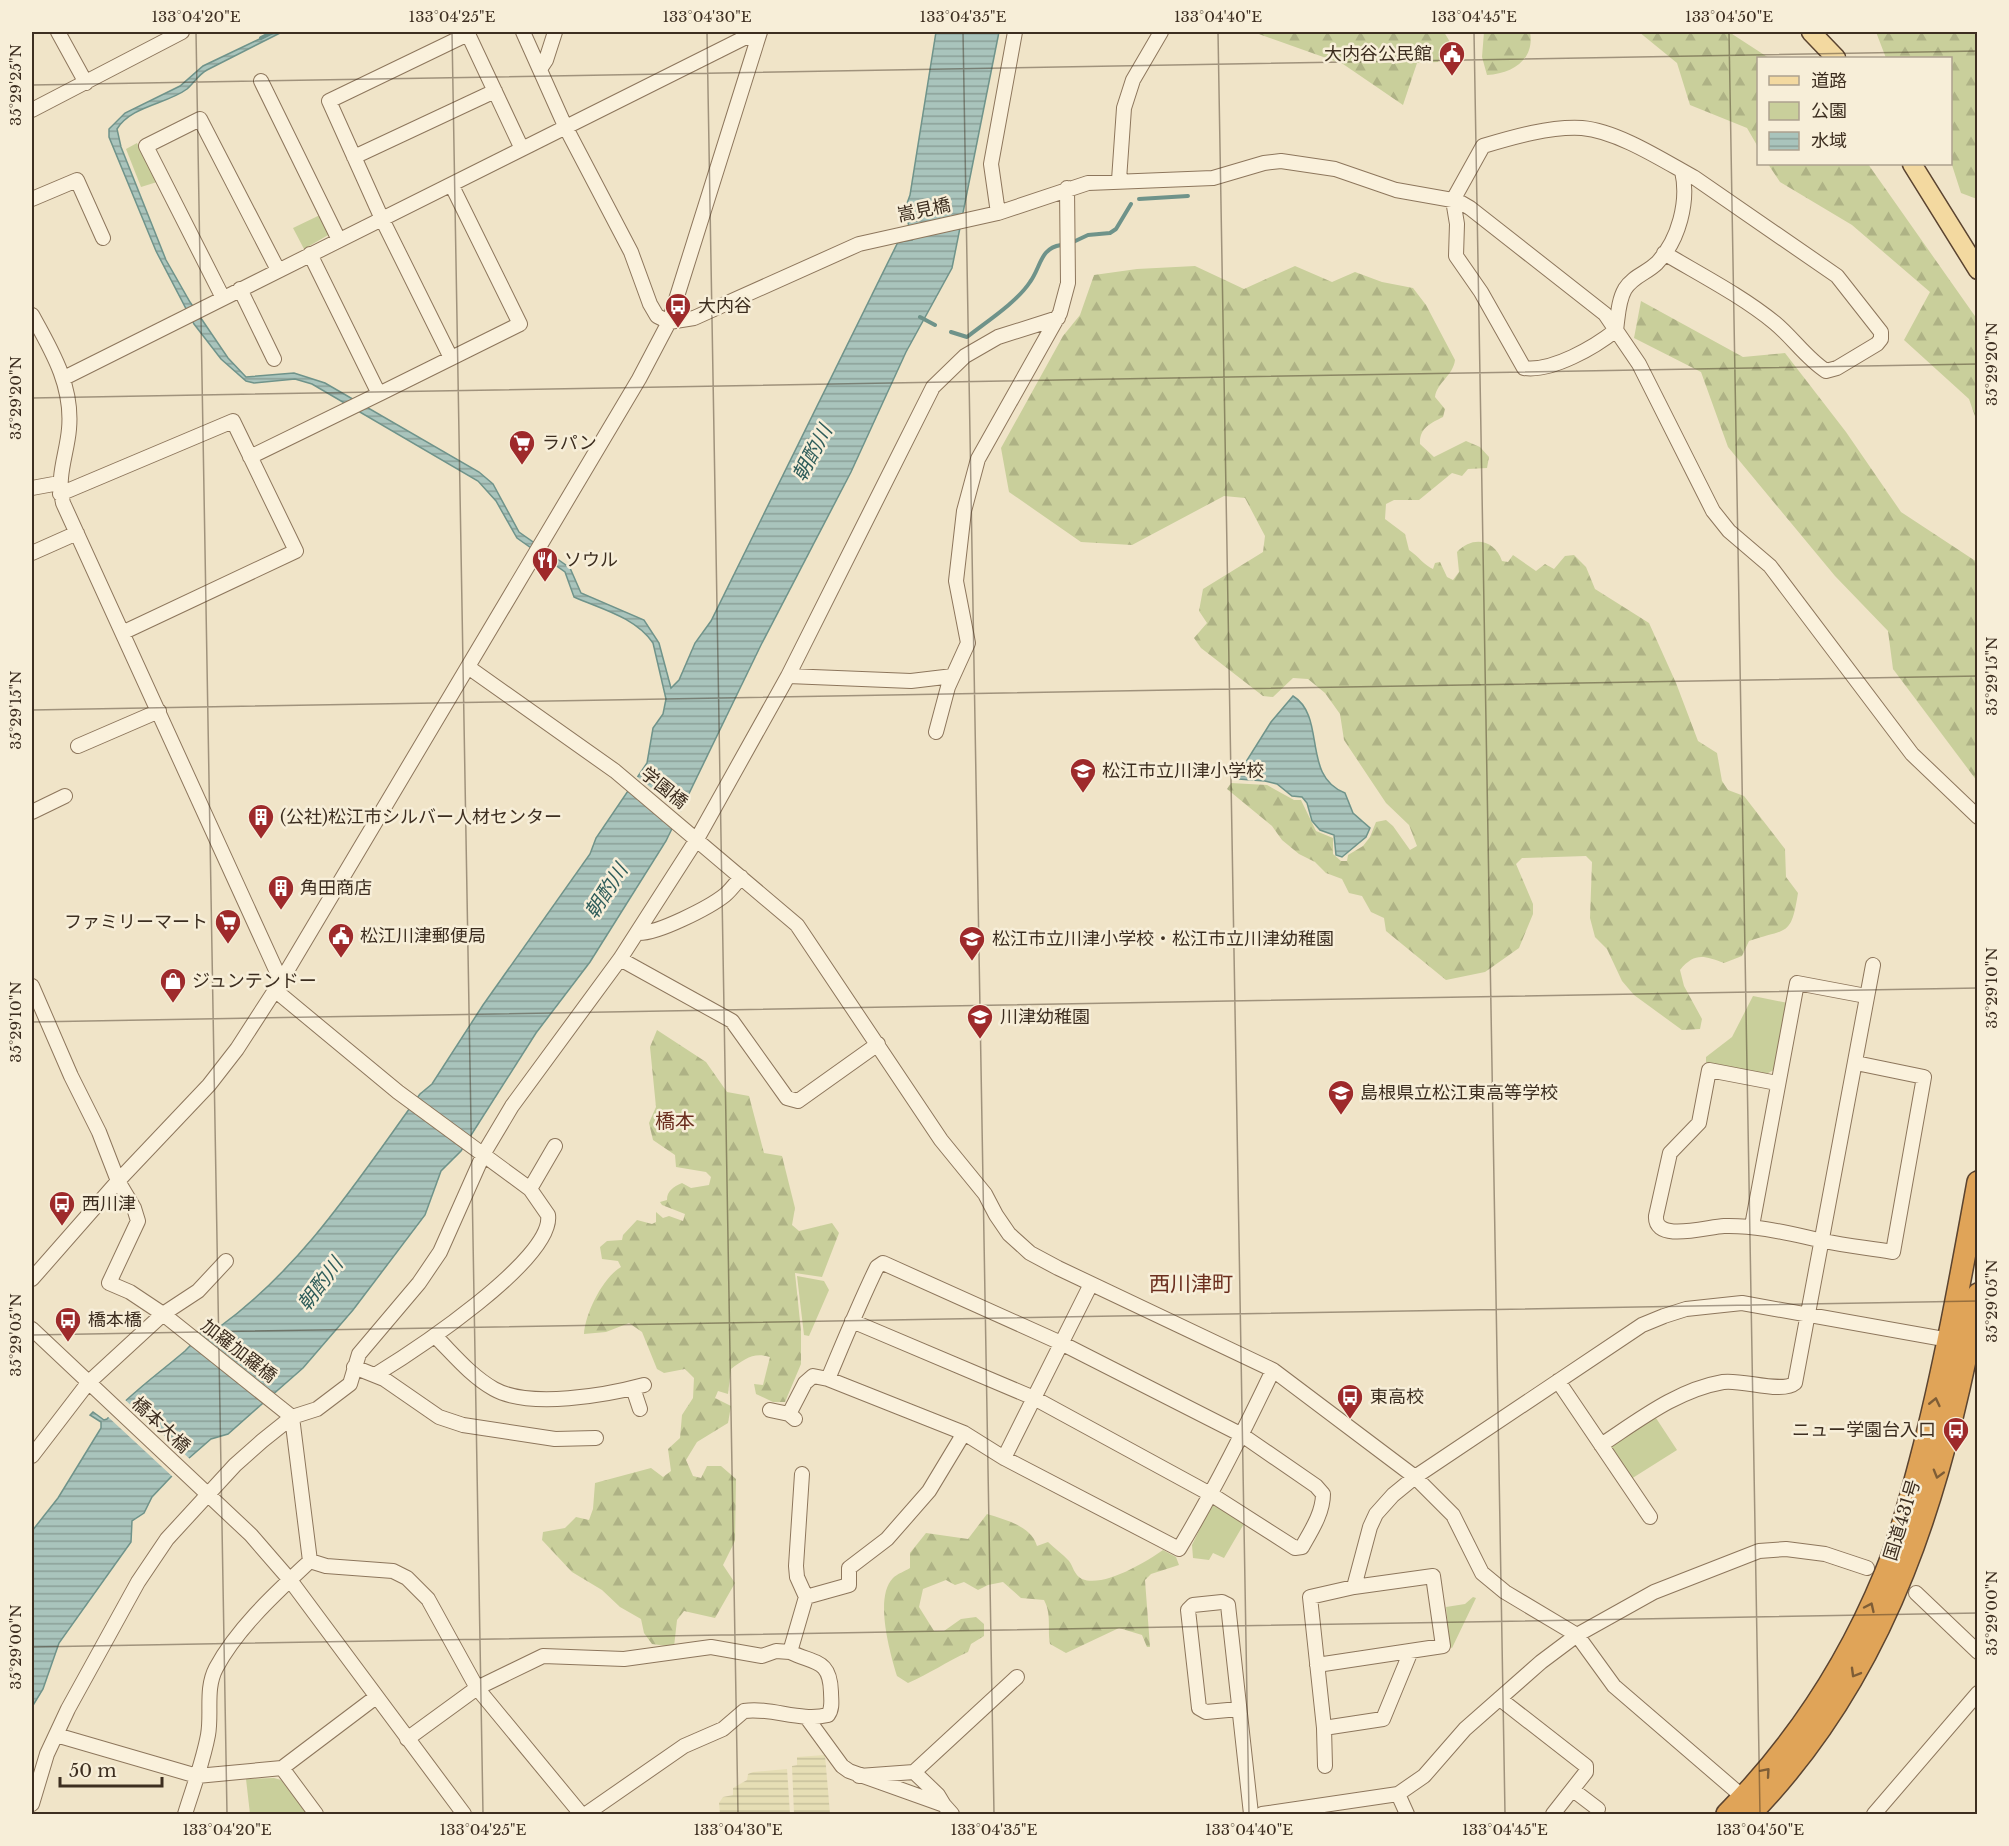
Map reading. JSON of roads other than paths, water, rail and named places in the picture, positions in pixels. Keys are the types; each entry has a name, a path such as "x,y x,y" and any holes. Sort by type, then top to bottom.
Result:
{"highway":[{"name":"国道431号","path":"1965,1343 1977,1182"},
{"name":"国道431号","path":"1727,1815 1747,1806 1819,1702 1858,1634 1886,1573 1965,1343 1977,1294"}],"main road":[{"path":"1811,32 1835,57"},
{"path":"1913,165 1977,270"}],"street":[{"path":"58,32 86,83"},
{"path":"32,110 182,32"},
{"path":"523,32 565,126 631,252 650,304 657,316 669,322"},
{"path":"540,69 546,60 555,32"},
{"path":"998,213 991,164 1015,32"},
{"path":"1119,180 1124,108 1133,80 1161,32"},
{"path":"451,358 382,219 329,101 468,34 522,149"},
{"path":"32,1279 118,1181 209,1085 278,986 534,556 669,322 759,35 744,38 565,126 452,186 310,254 64,378"},
{"path":"261,81 339,240"},
{"path":"354,157 495,91"},
{"path":"223,298 146,146 189,124 200,119 278,270"},
{"path":"1664,253 1756,309 1800,346 1814,363 1826,371 1837,368 1877,344 1881,339 1881,332 1837,276 1797,246 1682,171 1608,134 1579,128 1528,134 1483,146 1453,200 1457,225 1456,256 1481,292 1524,368 1532,369 1567,358 1601,342 1616,330 1624,290 1633,279 1657,264 1683,208 1682,171"},
{"name":"嵩見橋","path":"669,322 694,318 872,240 998,213 1067,188 1119,180 1158,181 1214,178 1264,163 1281,161 1335,169 1396,190 1453,200 1470,208 1500,230 1605,314 1644,374 1713,511 1729,531 1770,566 1912,754 1977,817"},
{"path":"32,200 77,180 103,238"},
{"path":"250,457 520,324 452,186"},
{"path":"936,732 953,676 968,644 956,580 964,511 978,459 1058,318 1068,283 1067,188"},
{"path":"310,254 379,394"},
{"path":"240,289 274,359"},
{"path":"32,315 64,378 70,412 60,488 77,533 124,632 278,986 398,1092 480,1150 530,1189 548,1215 546,1233 506,1280 436,1336 375,1375"},
{"path":"32,1804 56,1734 138,1582 167,1539 235,1465 292,1417 317,1409 345,1390 350,1384 359,1354 419,1283 440,1252 480,1150 637,933 788,676 933,387 964,356 998,337 1058,318"},
{"path":"32,488 60,488 233,421 296,551 124,632"},
{"path":"32,554 77,533"},
{"name":"学園橋","path":"468,667 615,771 797,925 941,1140 986,1194 1009,1234 1030,1253 1273,1370 1415,1477 1453,1515 1482,1573 1505,1592 1577,1635"},
{"path":"788,676 911,681 953,676"},
{"path":"78,746 159,711"},
{"path":"32,812 65,796"},
{"path":"637,933 652,932 715,902 727,894 741,877"},
{"path":"620,959 732,1021 787,1098 798,1101 878,1044"},
{"path":"1600,1445 1670,1400 1698,1387 1727,1381 1784,1388 1792,1386 1796,1380 1806,1315 1856,1064 1873,965"},
{"path":"1752,1226 1797,983 1866,996"},
{"path":"32,986 71,1076 99,1132 118,1181"},
{"path":"1777,1083 1709,1070 1700,1123 1670,1154 1656,1216 1661,1229 1673,1233 1702,1228 1752,1226 1806,1235 1822,1241 1893,1252 1924,1077 1856,1064"},
{"path":"530,1189 555,1146"},
{"name":"加羅加羅橋","path":"118,1181 134,1208 138,1221 109,1283 130,1292 164,1314 292,1417"},
{"path":"32,1456 88,1383 164,1314 198,1292 226,1261"},
{"path":"828,1379 852,1321 877,1267 883,1263 1061,1343 1242,1435 1320,1489 1322,1505 1302,1547 1295,1548 1212,1495 1034,1398 852,1321"},
{"path":"1004,1458 1091,1284"},
{"path":"1354,1587 1376,1514 1415,1477 1642,1325 1686,1309 1743,1303 1965,1343"},
{"name":"橋本大橋","path":"32,1329 251,1535 290,1580 464,1815"},
{"path":"436,1336 471,1372 506,1395 562,1398 595,1396 639,1386 640,1409"},
{"path":"354,1367 375,1375 440,1417 463,1425 555,1439 596,1438"},
{"path":"770,1410 792,1416 805,1383 813,1376 828,1379 964,1433 1004,1458 1179,1549 1212,1495 1273,1370"},
{"path":"1558,1381 1650,1517"},
{"path":"292,1417 310,1561"},
{"path":"806,1597 849,1585 849,1568 887,1539 929,1491 964,1433"},
{"path":"790,1652 806,1597 797,1577 796,1566 802,1474"},
{"path":"1262,1815 1323,1810 1398,1794 1429,1772 1465,1729 1577,1635 1654,1592 1759,1551 1786,1549 1825,1554 1868,1568"},
{"path":"185,1815 209,1732 209,1694 216,1668 246,1626 310,1561"},
{"path":"310,1561 326,1566 393,1571 407,1578 428,1599 477,1688 581,1815"},
{"path":"1317,1665 1443,1646 1433,1575 1354,1587 1310,1597 1317,1665 1324,1728 1325,1766"},
{"path":"1916,1593 1977,1652"},
{"path":"1239,1709 1206,1712 1199,1708 1188,1610 1193,1605 1222,1602 1228,1605 1251,1815"},
{"path":"1577,1635 1614,1686 1747,1806"},
{"path":"407,1739 477,1688 543,1656 624,1659 711,1647 762,1656 776,1651 790,1652 822,1664 829,1674 830,1713 807,1718 784,1712 744,1711 723,1729 684,1746 586,1815"},
{"path":"1324,1728 1383,1719 1411,1651"},
{"path":"860,1776 914,1772 1017,1677"},
{"path":"1874,1815 1977,1693"},
{"path":"56,1734 197,1776 282,1768 376,1697"},
{"path":"1500,1699 1586,1766 1586,1772 1553,1815"},
{"path":"807,1718 842,1766 860,1776 948,1810"},
{"path":"282,1768 316,1815"},
{"path":"914,1772 938,1795 948,1810"},
{"path":"1573,1790 1598,1809"},
{"path":"1398,1794 1407,1815"}],"water":[{"name":"朝酌川","path":"274,32 282,32 207,70 187,89 131,115 117,129 121,147 166,260 190,302 228,358 246,377 294,373 325,383 479,472 493,484 519,532 570,568 581,593 644,620 659,643 671,688 679,680 695,643 711,621 898,242 912,240 905,209 910,195 936,32 999,32 952,268 906,352 851,472 761,645 666,841 590,962 536,1033 461,1151 441,1171 425,1215 353,1310 303,1368 228,1434 211,1439 188,1459 152,1497 144,1513 132,1521 131,1542 59,1643 43,1689 32,1707 32,1531 58,1498 101,1428 101,1422 90,1415 93,1412 104,1420 107,1419 135,1392 185,1351 202,1331 211,1325 218,1328 249,1304 277,1278 328,1220 420,1094 432,1084 483,1005 590,854 596,838 647,763 653,728 663,714 666,699 653,643 646,634 627,620 574,597 565,572 517,538 496,501 478,481 312,384 295,379 254,383 246,381 221,359 194,324 156,251 109,137 109,129 125,113 180,86 203,66"},
{"path":"1293,696 1303,706 1309,718 1323,774 1332,785 1345,793 1353,813 1370,828 1366,837 1342,857 1336,855 1334,835 1320,830 1312,821 1307,803 1302,797 1292,796 1277,784 1239,779 1239,773 1271,722"}],"waterway":[{"path":"261,38 273,32"},
{"path":"1139,199 1188,196"},
{"path":"1071,243 1088,235 1110,233 1116,229 1131,204"},
{"path":"951,332 967,337 1001,311 1024,289 1034,276 1045,254 1061,245"},
{"path":"920,317 935,325"}],"place":[{"name":"大内谷公民館","path":"1452,77"},
{"name":"大内谷","path":"678,329"},
{"name":"ラパン","path":"522,466"},
{"name":"ソウル","path":"545,583"},
{"name":"松江市立川津小学校","path":"1083,794"},
{"name":"(公社)松江市シルバー人材センター","path":"261,840"},
{"name":"角田商店","path":"281,911"},
{"name":"ファミリーマート","path":"228,945"},
{"name":"松江川津郵便局","path":"341,959"},
{"name":"松江市立川津小学校・松江市立川津幼稚園","path":"972,962"},
{"name":"ジュンテンドー","path":"173,1004"},
{"name":"川津幼稚園","path":"980,1040"},
{"name":"島根県立松江東高等学校","path":"1341,1116"},
{"name":"西川津","path":"62,1227"},
{"name":"橋本橋","path":"68,1343"},
{"name":"東高校","path":"1350,1420"},
{"name":"ニュー学園台入口","path":"1956,1453"}],"district":[{"name":"橋本","path":"675,1121"},
{"name":"西川津町","path":"1191,1284"}]}
